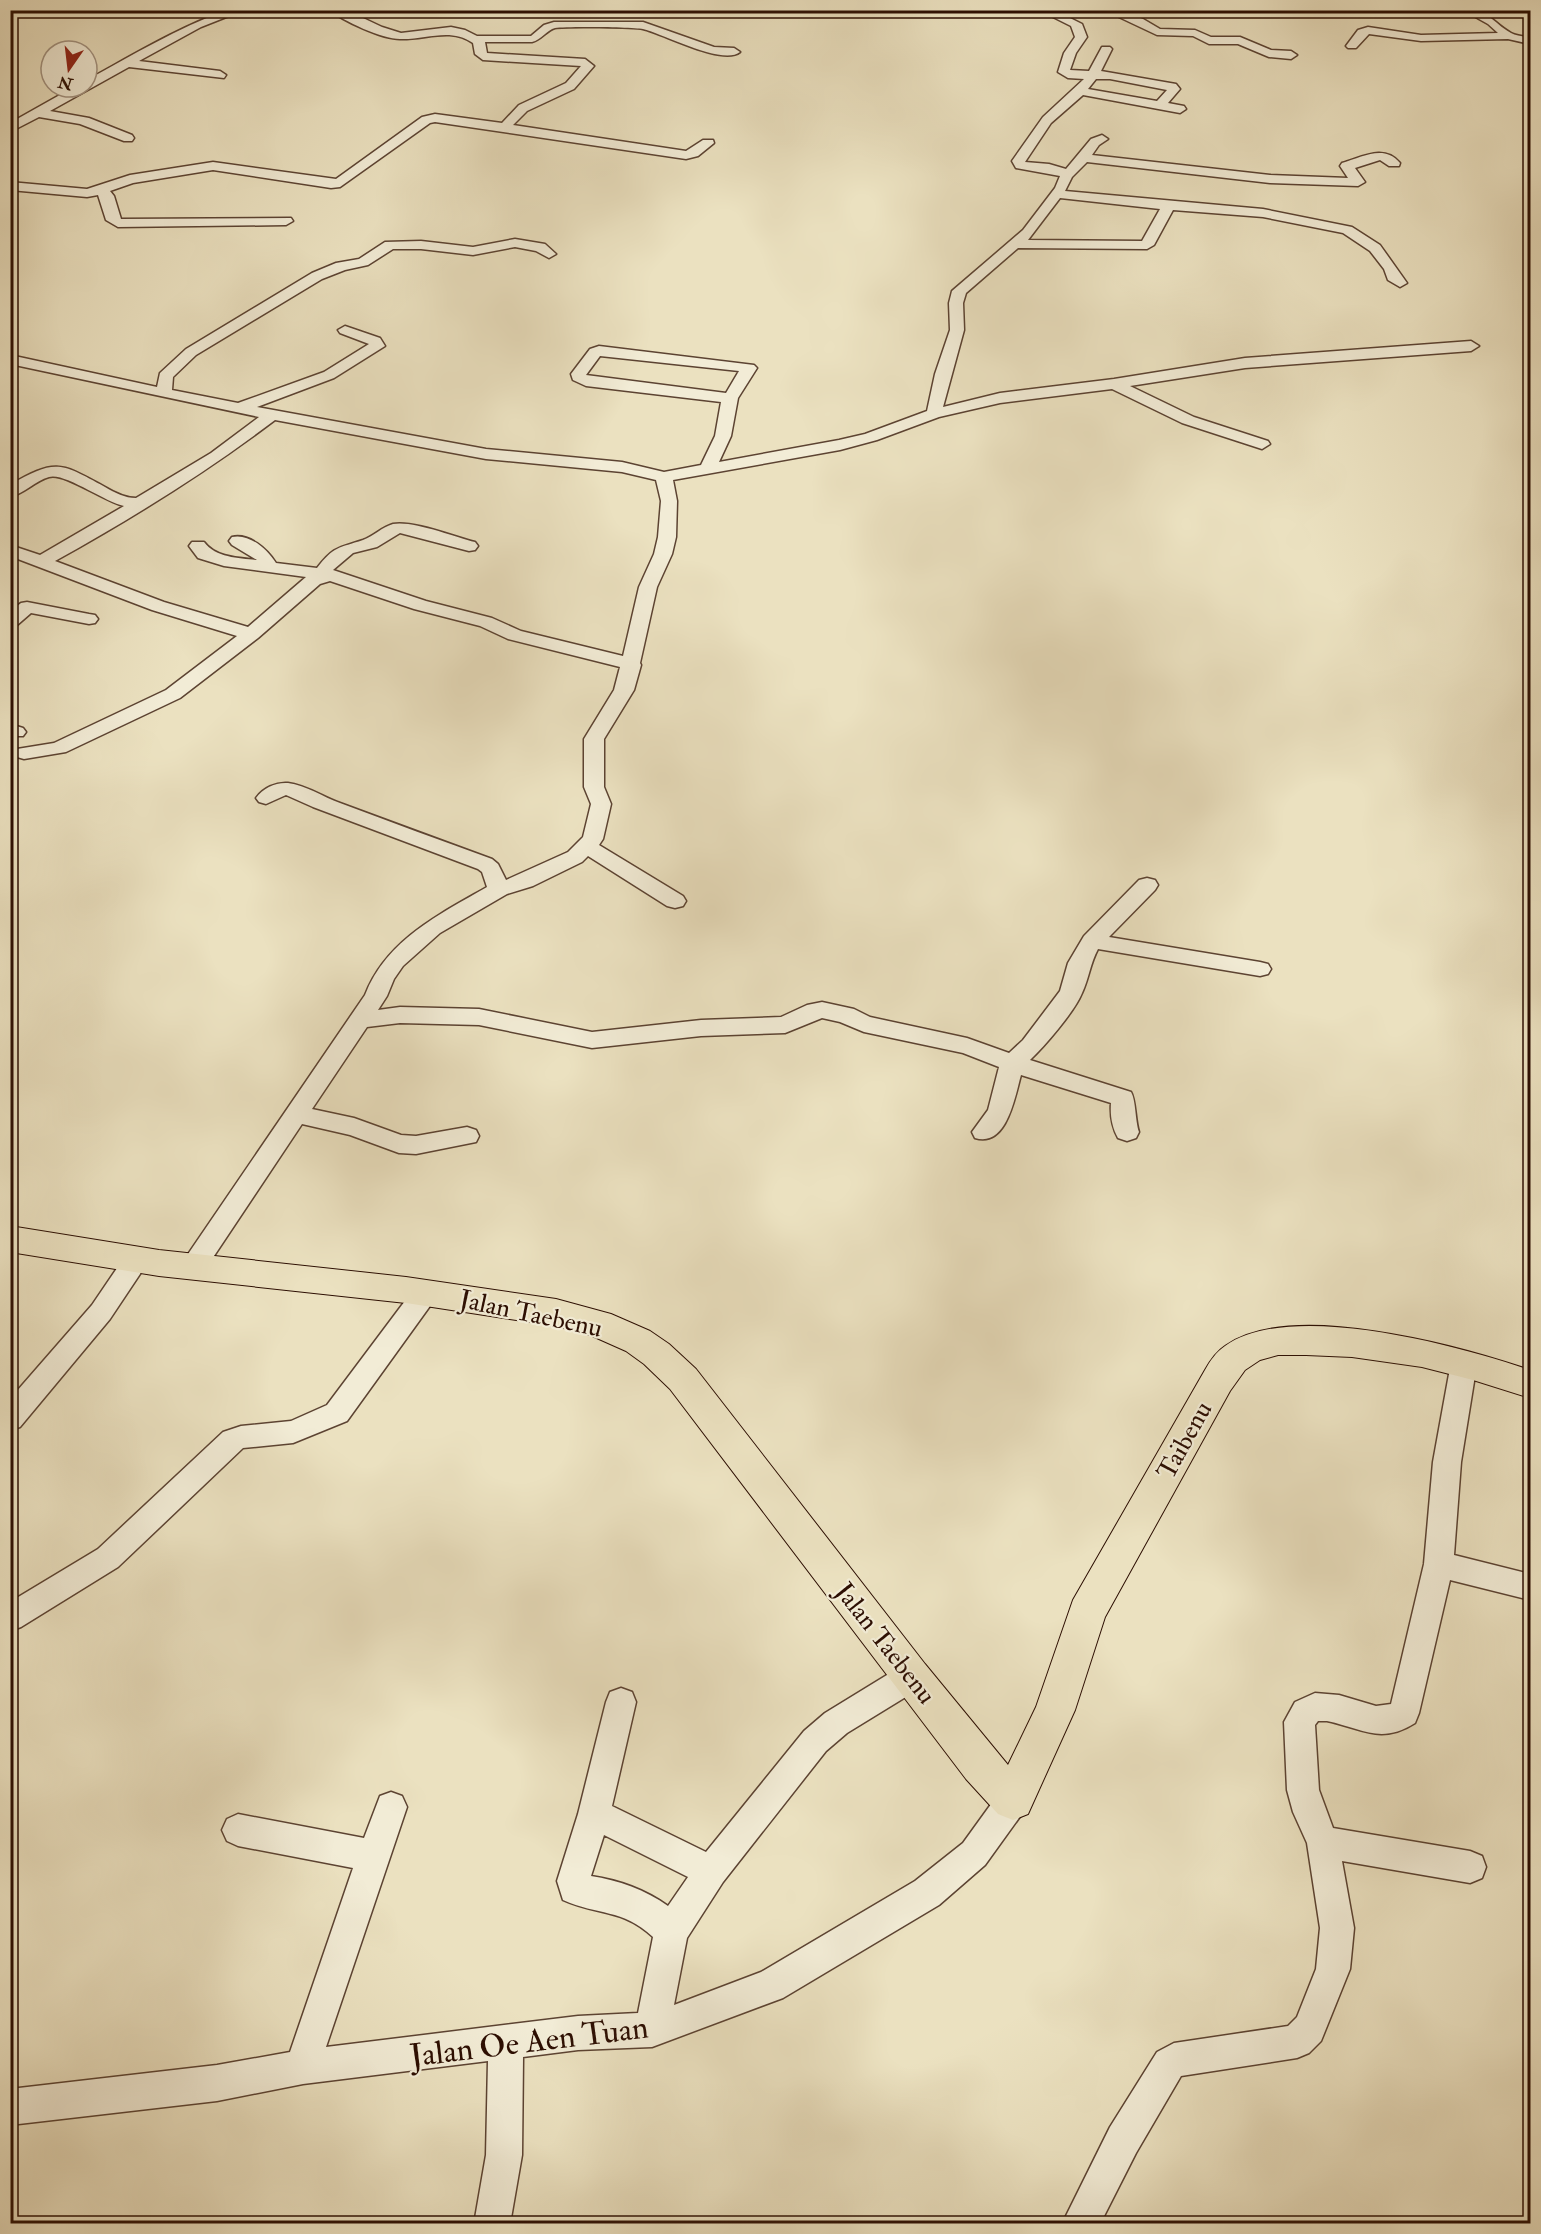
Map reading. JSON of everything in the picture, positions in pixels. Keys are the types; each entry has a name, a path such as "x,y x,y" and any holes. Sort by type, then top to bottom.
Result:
{"main road":[{"name":"Jalan Taebenu","path":"10,1239 193,1267 426,1292 509,1304 568,1316 606,1327 637,1340 657,1353 683,1379 911,1677 1013,1800"},
{"name":"Taibenu","path":"1013,1800 1055,1710 1087,1612 1208,1396 1223,1371 1236,1357 1263,1344 1283,1341 1388,1348 1464,1362 1530,1384"}],"street":[{"path":"99,78 196,25 239,10"},
{"path":"335,10 395,36 444,30 475,39 532,39 554,25 643,25 712,50 734,52"},
{"path":"1044,10 1056,15 1063,22 1076,24 1080,31 1081,37 1073,49 1064,72 1172,87 1174,89 1159,106"},
{"path":"1109,10 1139,21 1159,33 1196,33 1213,42 1240,40 1269,53 1291,55"},
{"path":"1468,10 1492,22 1508,36"},
{"path":"1352,46 1364,31 1368,30 1421,38 1508,36 1530,41"},
{"path":"475,39 479,42 483,56 588,64 581,76 570,87 523,108 505,127"},
{"path":"1068,174 1049,168 1021,165 1018,160 1047,120 1080,91 1093,75 1106,49"},
{"path":"125,63 220,75"},
{"path":"1080,91 1180,109"},
{"path":"10,128 63,99"},
{"path":"39,113 69,116 88,121 128,138"},
{"path":"10,186 80,193 101,190 130,179 213,166 331,184 340,183 426,120 435,118 686,154 693,153 708,143"},
{"path":"934,414 943,374 957,330 956,303 959,291 969,280 1016,244 1057,194 1068,174 1095,142 1102,139"},
{"path":"1083,158 1235,176 1296,181 1358,182 1347,166 1382,155 1394,163"},
{"path":"1218,200 1235,176"},
{"path":"101,190 107,196 113,220 118,223 286,221"},
{"path":"1057,194 1111,201 1170,204 1218,200 1270,214 1347,230 1375,248 1391,268 1393,277 1400,283"},
{"path":"1016,244 1147,245 1170,204"},
{"path":"164,393 165,376 191,352 317,276 341,266 363,262 390,245 421,245 473,251 515,243 540,247 549,254"},
{"path":"240,408 329,375 377,345 375,341 345,330"},
{"path":"10,359 272,415 486,454 622,467 664,477 840,445 871,437 934,414 1000,398 1114,384 1237,364 1471,346"},
{"path":"708,469 723,436 730,398 748,372 747,367 597,351 578,377 592,382 730,398"},
{"path":"1114,384 1188,420 1262,444"},
{"path":"40,562 111,524 140,503 218,456 272,415"},
{"path":"10,492 42,473 57,470 120,500 134,504 140,503"},
{"path":"193,1267 376,996 383,977 403,952 447,918 499,889 525,881 575,857 588,847 596,832 601,804 594,787 594,739 624,690 632,665 639,621 648,587 663,554 667,537 669,501 664,477"},
{"path":"24,753 59,748 158,702 187,685 319,576 333,559 347,549 371,543 395,529 402,528 470,546"},
{"path":"238,542 259,551 266,558 269,567"},
{"path":"198,546 204,554 214,558 319,576 339,576 420,605 486,622 515,635 606,656 632,665"},
{"path":"10,550 158,606 250,634"},
{"path":"10,622 27,607 89,619"},
{"path":"266,798 281,789 300,792 320,803 485,864 491,869 499,889"},
{"path":"588,847 675,901"},
{"path":"984,1132 999,1113 1012,1063 1031,1046 1071,993 1079,963 1092,940 1147,885"},
{"path":"1092,940 1260,969"},
{"path":"360,1020 400,1015 479,1017 592,1040 701,1028 785,1025 814,1010 822,1010 846,1015 864,1024 967,1046 1012,1063 1123,1098 1122,1115 1126,1132"},
{"path":"296,1114 354,1127 399,1144 416,1145 467,1136"},
{"path":"10,1419 101,1312 137,1259"},
{"path":"17,1607 108,1558 233,1440 241,1437 293,1432 337,1413 426,1292"},
{"path":"1080,2223 1168,2064 1174,2060 1297,2041 1308,2029 1334,1969 1337,1928 1323,1842 1309,1812 1303,1790 1299,1722 1303,1712 1312,1706 1335,1708 1384,1721 1404,1713 1439,1564 1447,1462 1464,1362"},
{"path":"1439,1564 1530,1587"},
{"path":"652,2030 671,1932 711,1871 825,1731 911,1677"},
{"path":"621,1702 594,1814 573,1881 575,1889 579,1892 613,1896 636,1904 651,1912 671,1932"},
{"name":"Jalan Oe Aen Tuan","path":"10,2107 217,2083 303,2067 578,2033 652,2030 771,1986 927,1893 974,1854 1013,1800"},
{"path":"303,2067 318,2016 390,1808"},
{"path":"594,1814 711,1871"},
{"path":"238,1830 374,1856"},
{"path":"1323,1842 1470,1867"},
{"path":"492,2223 504,2155 506,2043"}]}
